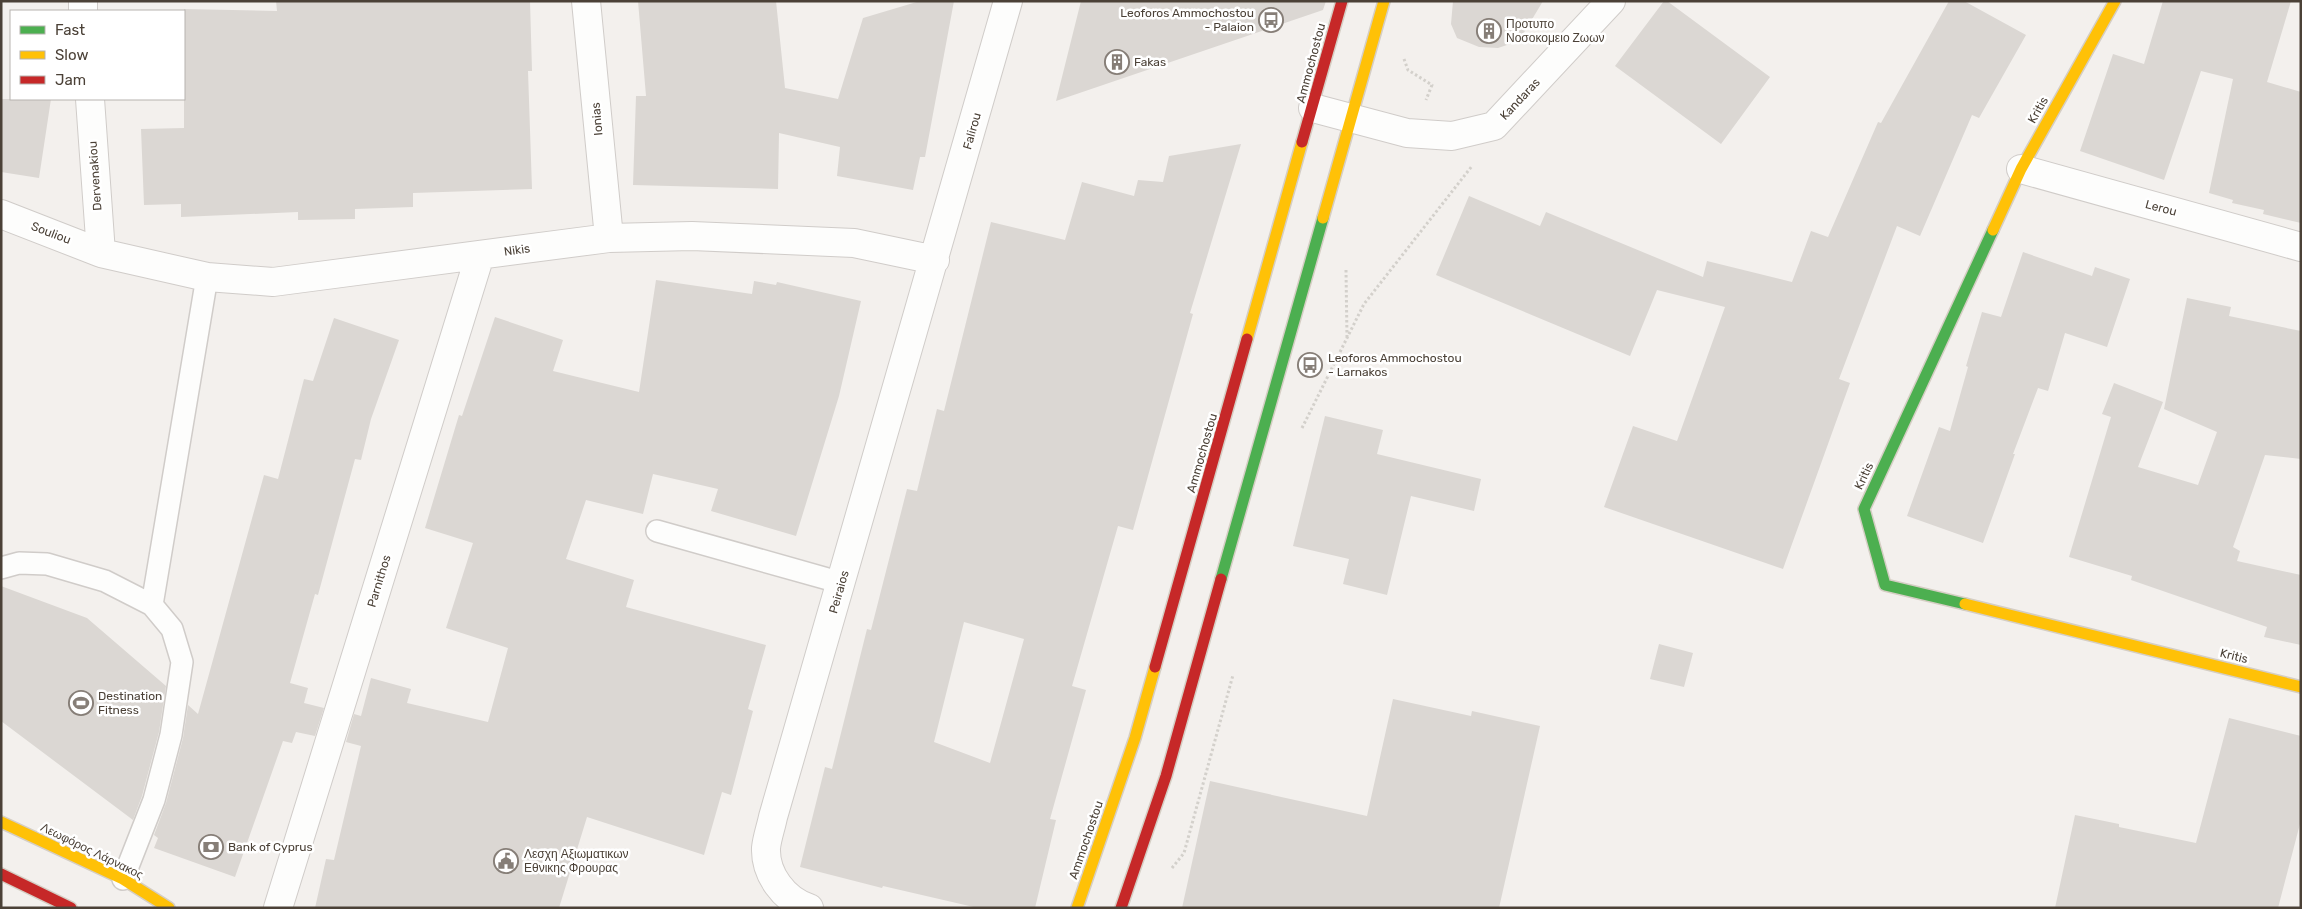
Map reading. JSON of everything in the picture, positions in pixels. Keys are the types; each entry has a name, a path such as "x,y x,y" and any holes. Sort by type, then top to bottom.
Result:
{"main road":[{"name":"Ammochostou","path":"1077,908 1135,738 1342,1"},
{"path":"1121,908 1166,776 1353,118 1384,1"},
{"name":"Kritis","path":"2115,1 2020,170 1864,509 1886,585 2301,687"},
{"name":"Λεωφόρος Λάρνακος","path":"1,822 123,879 169,908"},
{"path":"1,874 71,908"}],"street":[{"name":"Ionias","path":"586,1 609,238"},
{"name":"Falirou","path":"935,260 1008,1"},
{"name":"Kandaras","path":"1313,108 1407,132 1452,136 1494,126 1611,1"},
{"name":"Dervenakiou","path":"90,100 101,253"},
{"name":"Lerou","path":"2020,170 2301,247"},
{"name":"Souliou","path":"1,214 101,253"},
{"name":"Nikis","path":"101,253 207,277 273,282 609,238 692,236 854,243 935,260"},
{"name":"Parnithos","path":"278,908 480,255"},
{"name":"Peiraios","path":"809,908 784,894 769,870 766,847 773,817 935,260"}],"lane":[{"path":"152,606 207,277"},
{"path":"657,531 842,582"},
{"path":"1,568 19,563 47,564 105,581 152,606 172,629 182,662 170,735 154,800 123,879"}],"path":[{"path":"1414,132 1432,85"},
{"path":"1300,436 1302,426 1364,304 1481,155 1494,126"},
{"path":"1346,261 1347,339"},
{"path":"1171,869 1184,854 1233,672"}],"building":[{"path":"276,1 530,1 532,71 528,71 532,189 413,193 413,207 355,209 355,219 298,220 298,212 181,217 181,204 144,205 141,129 184,128 184,9 277,11"},
{"path":"638,1 776,1 785,88 838,99 863,18 920,1 954,1 925,157 920,157 913,190 837,176 840,147 779,133 778,189 633,185 636,96 646,96"},
{"name":"Fakas","path":"1081,1 1326,1 1323,10 1056,101"},
{"name":"Προτυπο Νοσοκομειο Ζωων","path":"1453,1 1543,1 1519,41 1498,48 1479,47 1457,38 1451,24"},
{"path":"1664,1 1667,1 1770,77 1721,144 1615,66"},
{"path":"1949,1 1964,1 2026,35 1979,118 1972,115 1920,236 1897,226 1839,379 1850,383 1783,569 1604,507 1633,426 1677,441 1725,307 1657,290 1630,356 1436,275 1469,196 1540,226 1546,212 1703,277 1707,261 1792,282 1811,231 1828,237 1878,122 1881,123"},
{"path":"2163,1 2291,1 2267,82 2301,92 2301,223 2263,214 2264,210 2232,203 2233,200 2209,193 2233,79 2201,71 2164,180 2080,151 2113,54 2144,64"},
{"path":"1,99 51,100 39,178 1,172"},
{"path":"1241,144 1190,313 1193,314 1133,530 1118,526 1072,686 1086,690 1050,819 1056,820 1035,908 978,908 883,886 882,888 800,867 825,767 832,769 867,629 871,630 907,489 917,491 937,409 944,411 991,222 1065,240 1082,182 1134,196 1138,180 1163,182 1169,156","holes":["964,622 1024,639 990,763 934,742"]},
{"path":"2023,252 2092,276 2095,267 2130,279 2107,347 2065,333 2048,391 2038,388 1983,543 1907,516 1939,427 1950,431 1982,312 2001,317"},
{"path":"656,280 752,294 754,281 776,285 777,282 861,301 839,396 796,536 711,511 718,489 653,474 643,514 586,500 566,559 634,580 626,607 766,645 748,709 753,711 731,795 722,792 704,855 587,817 559,908 315,908 326,859 334,860 361,746 346,742 354,714 361,716 371,678 411,689 407,703 488,722 508,648 446,628 473,543 425,528 459,415 462,416 495,317 563,340 553,371 639,392"},
{"path":"2187,298 2231,307 2229,316 2301,331 2301,459 2265,455 2233,547 2240,551 2237,561 2301,575 2301,645 2264,637 2267,627 2131,580 2132,576 2069,557 2111,417 2102,414 2114,383 2163,402 2138,467 2198,485 2217,432 2164,409"},
{"path":"334,318 399,340 371,419 361,460 355,459 318,595 315,594 290,683 308,688 304,703 324,708 315,736 296,732 292,743 283,741 235,877 154,848 158,838 154,835 166,803 183,738 188,705 198,714 264,475 278,479 304,379 313,381"},
{"path":"1325,416 1383,430 1377,454 1481,479 1474,511 1411,496 1387,595 1343,584 1349,559 1293,546"},
{"name":"Destination Fitness","path":"1,586 87,618 166,686 159,732 142,796 133,820 1,721"},
{"path":"1659,644 1693,653 1684,687 1650,679"},
{"path":"1393,699 1471,716 1472,711 1540,726 1499,908 1182,908 1210,781 1367,816"},
{"path":"2229,718 2301,736 2301,820 2278,908 2055,908 2075,815 2119,824 2119,827 2196,843"}],"traffic: fast":[{"path":"1221,579 1323,218"},
{"path":"1965,604 1885,585 1864,509 1993,230"}],"traffic: slow":[{"path":"1323,218 1384,1"},
{"path":"1993,230 2021,169 2115,1"},
{"path":"1247,339 1302,142"},
{"path":"1965,604 2301,687"},
{"path":"1077,908 1135,738 1155,667"},
{"path":"1,822 123,879 169,908"}],"traffic: jam":[{"path":"1302,142 1342,1"},
{"path":"1155,667 1247,339"},
{"path":"1121,908 1166,776 1221,579"},
{"path":"1,874 71,908"}],"place":[{"name":"Leoforos Ammochostou - Palaion","path":"1271,20"},
{"name":"Προτυπο Νοσοκομειο Ζωων","path":"1489,31"},
{"name":"Fakas","path":"1117,62"},
{"name":"Leoforos Ammochostou - Larnakos","path":"1310,365"},
{"name":"Destination Fitness","path":"81,703"},
{"name":"Bank of Cyprus","path":"211,847"},
{"name":"Λεσχη Αξιωματικων Εθνικης Φρουρας","path":"506,861"}]}
